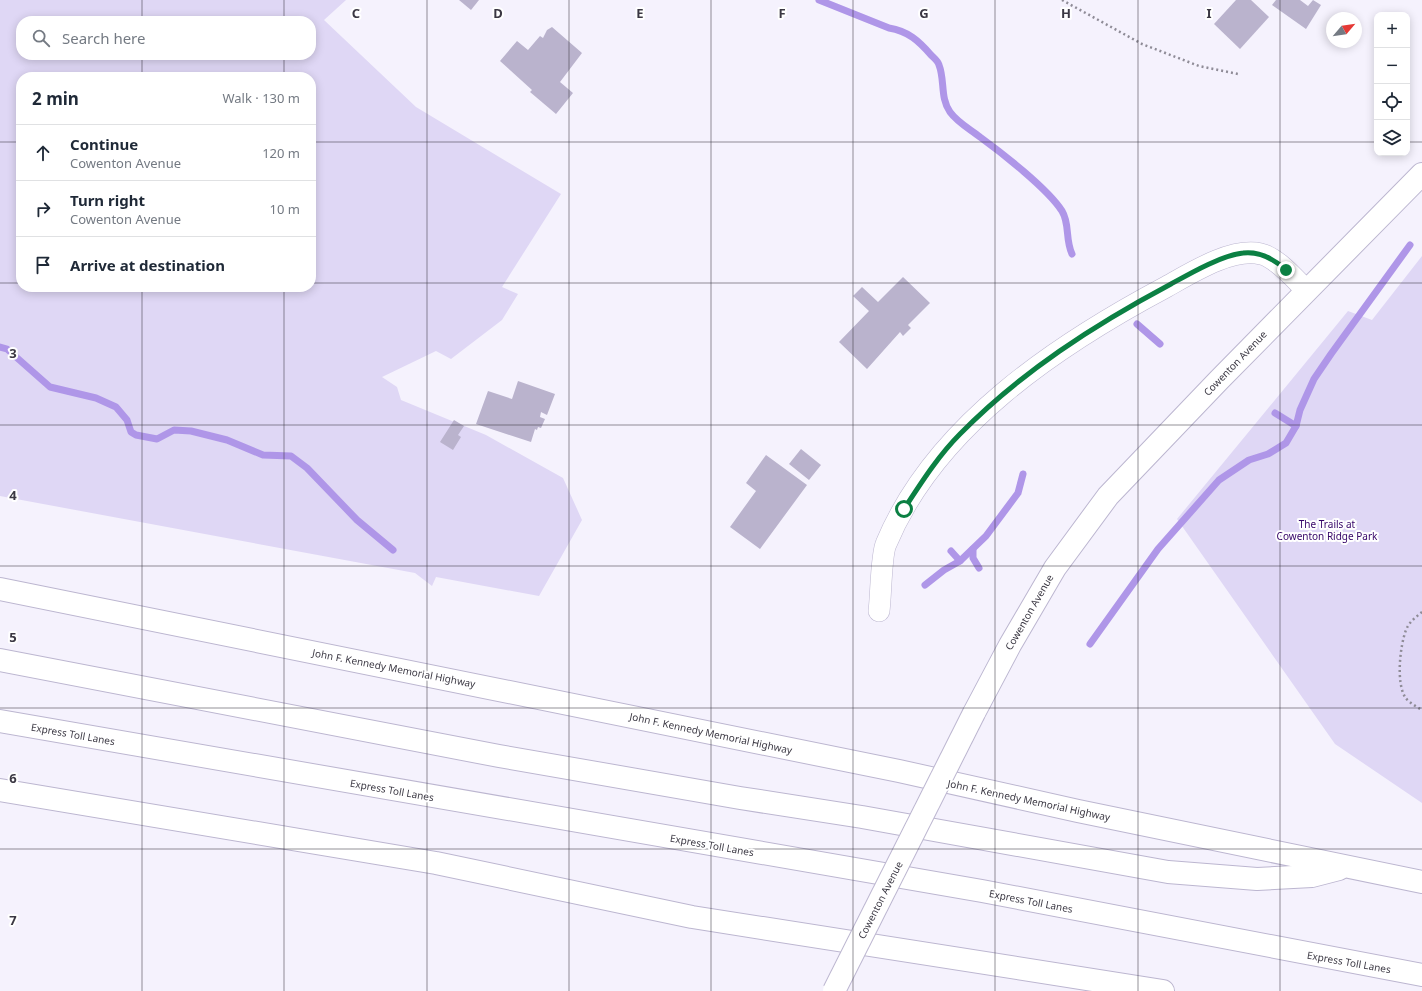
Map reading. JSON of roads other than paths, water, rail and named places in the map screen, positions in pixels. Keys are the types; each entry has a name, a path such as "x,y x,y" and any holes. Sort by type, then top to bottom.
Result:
{"main road":[{"name":"Cowenton Avenue","path":"834,991 974,713 1010,645 1055,568 1108,496 1140,461 1306,290 1422,174"},
{"name":"John F. Kennedy Memorial Highway","path":"0,589 899,771 1346,868 1422,882"},
{"path":"0,660 499,756 870,819 1168,872 1257,878 1312,876 1346,868"},
{"name":"Express Toll Lanes","path":"0,721 974,890 1422,975"},
{"path":"0,790 436,863 692,918 1162,991"}],"street":[{"path":"879,612 885,545 904,509 927,473 958,435 984,410 1049,357 1142,300 1214,262 1242,253 1262,254 1280,265 1306,290"}],"waterway":[{"path":"819,0 889,28 896,29 913,37 922,45 938,64 941,71 945,101 953,116 1036,182 1062,211 1066,221 1072,254"},
{"path":"1090,644 1158,549 1219,480 1249,460 1268,454 1286,443 1296,426 1300,410 1314,379 1410,245"},
{"path":"1137,324 1160,344"},
{"path":"0,347 7,349 50,387 96,398 116,407 127,420 131,432 136,435 157,439 174,430 191,431 227,440 263,455 291,456 307,468 357,520 393,550"},
{"path":"1275,413 1296,426"},
{"path":"925,585 944,570 960,561 986,536 1018,493 1023,474"},
{"path":"973,549 973,558 979,568"},
{"path":"951,551 960,561"}],"park label":[{"name":"The Trails at Cowenton Ridge Park","path":"1327,530"}]}
